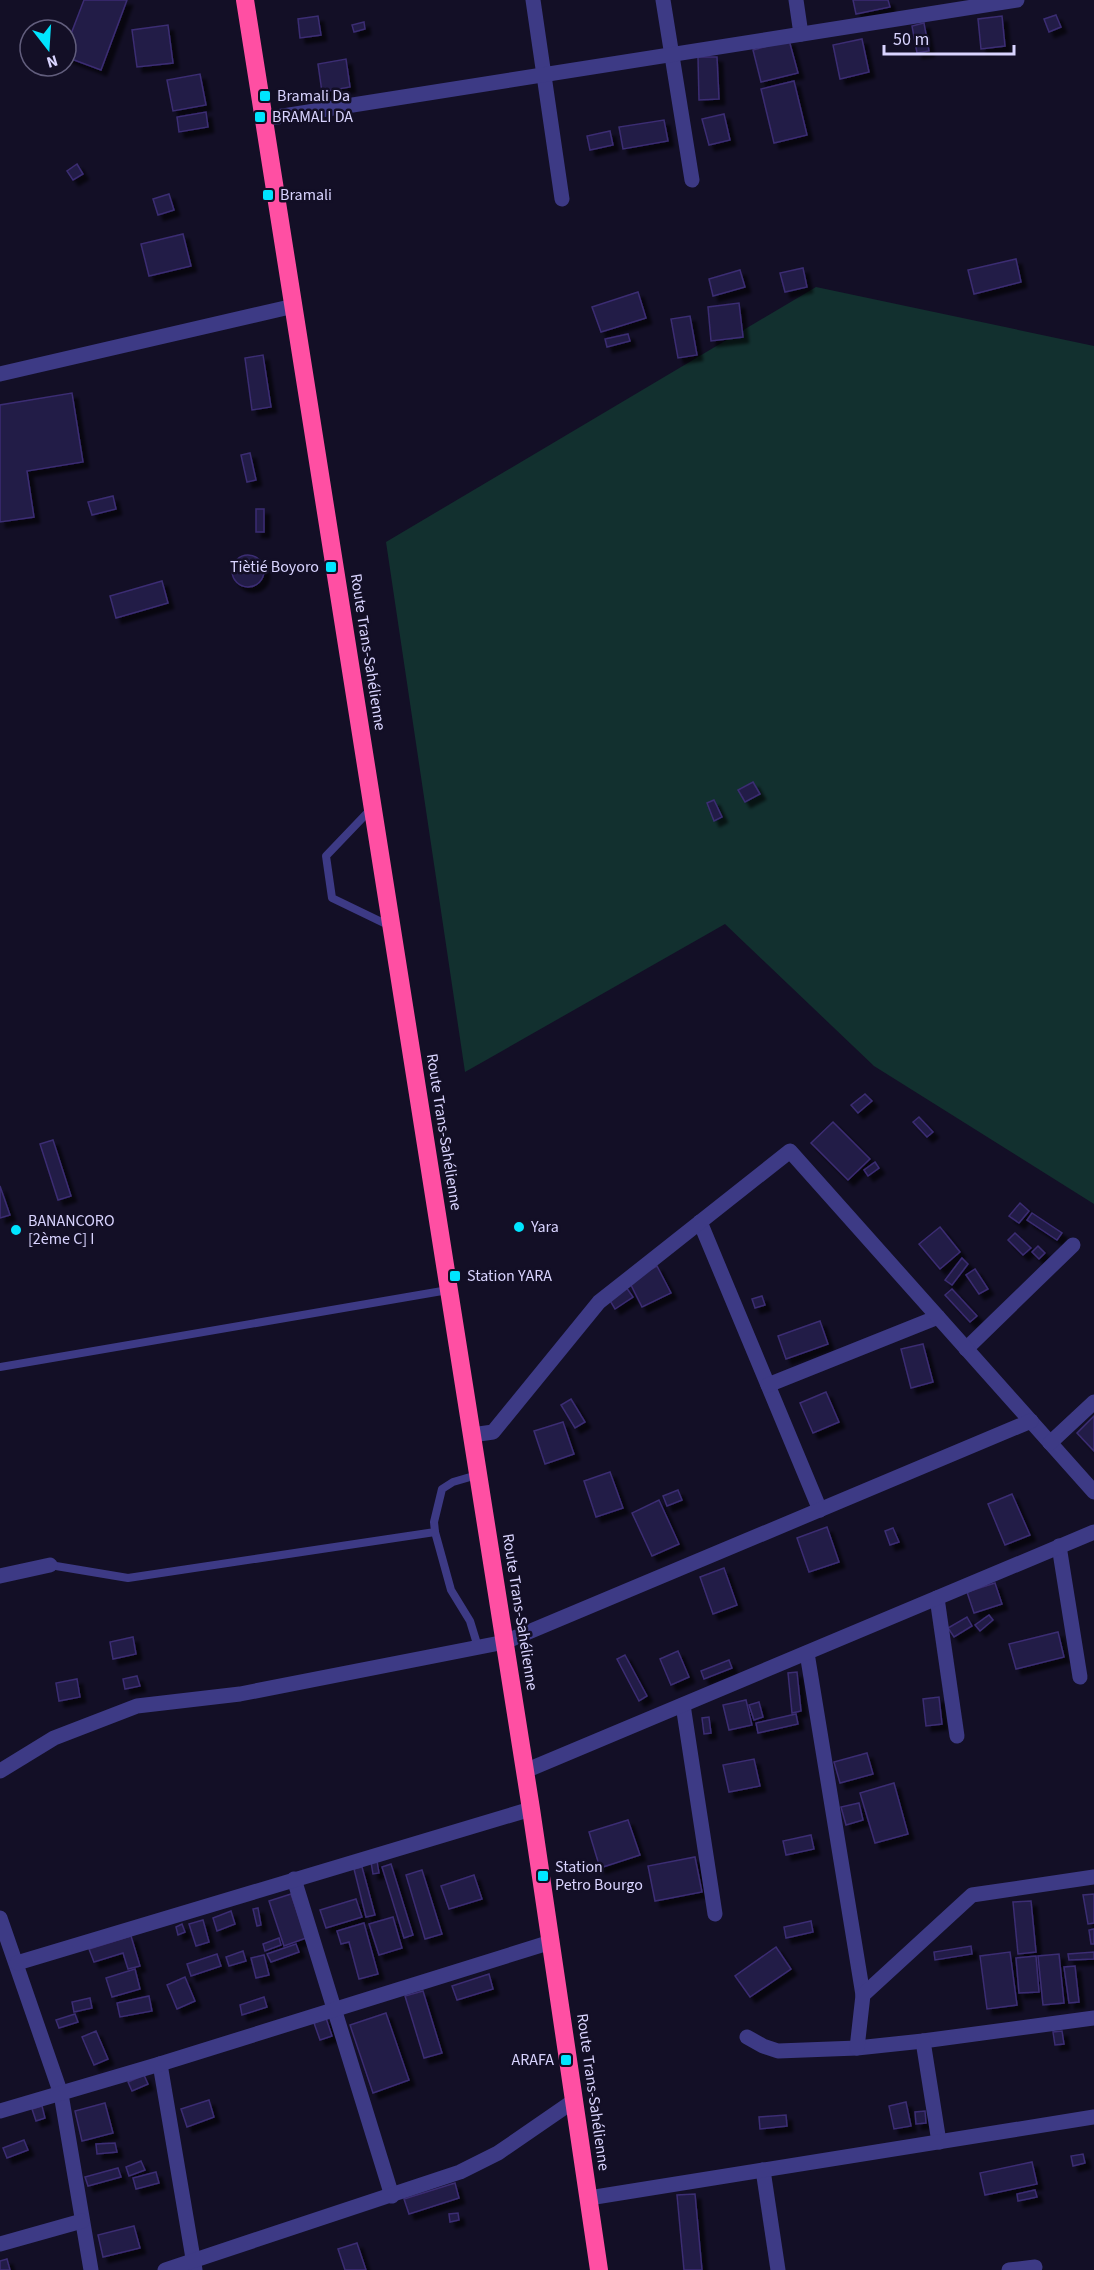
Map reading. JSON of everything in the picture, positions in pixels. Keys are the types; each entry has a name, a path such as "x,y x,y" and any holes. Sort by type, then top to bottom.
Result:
{"highway":[{"name":"Route Trans-Sahélienne","path":"245,0 505,1642 599,2270"}],"street":[{"path":"533,0 562,199"},
{"path":"663,0 692,180"},
{"path":"796,0 801,34"},
{"path":"264,119 801,34 933,7 1017,0"},
{"path":"0,374 294,306"},
{"path":"472,1435 493,1432 599,1302 790,1152 1094,1492"},
{"path":"700,1222 820,1510"},
{"path":"966,1349 1073,1245"},
{"path":"768,1385 938,1317"},
{"path":"1050,1443 1094,1402"},
{"path":"0,1771 54,1738 137,1706 240,1694 505,1642 1031,1421"},
{"path":"525,1772 1094,1532"},
{"path":"1059,1546 1080,1677"},
{"path":"0,1576 50,1565"},
{"path":"937,1598 957,1736"},
{"path":"807,1653 863,1995 857,2048"},
{"path":"683,1705 715,1914"},
{"path":"17,1963 531,1809"},
{"path":"863,1995 972,1895 1094,1877"},
{"path":"294,1879 392,2196"},
{"path":"0,1918 61,2094 91,2270"},
{"path":"0,2111 160,2064 551,1942"},
{"path":"747,2037 778,2051 857,2048 1094,2018"},
{"path":"923,2041 939,2142"},
{"path":"160,2064 193,2266"},
{"path":"165,2270 193,2266 460,2172 498,2154 574,2100"},
{"path":"589,2198 1094,2118"},
{"path":"763,2170 778,2270"},
{"path":"0,2244 82,2221"},
{"path":"1009,2270 1035,2267"}],"lane":[{"path":"373,807 326,856 332,898 392,927"},
{"path":"0,1367 449,1290"},
{"path":"478,1475 453,1482 442,1489 434,1522 451,1590 470,1621 478,1647"},
{"path":"50,1565 128,1578 435,1532"}],"green space":[{"path":"816,287 1094,346 1094,1204 874,1066 725,924 465,1072 386,542"}],"building":[{"path":"84,0 127,0 101,70 78,61 77,18"},
{"path":"853,0 888,0 890,7 856,14"},
{"path":"1056,15 1061,27 1049,32 1044,19"},
{"path":"318,16 321,35 300,38 298,19"},
{"path":"1002,16 1005,46 981,49 978,19"},
{"path":"364,22 365,29 354,32 352,25"},
{"path":"924,23 929,51 917,53 912,26"},
{"path":"168,25 173,63 137,67 132,30"},
{"path":"862,39 869,72 840,79 833,45"},
{"path":"789,40 798,73 761,82 753,50"},
{"path":"698,57 717,57 719,99 699,100"},
{"path":"346,59 350,87 322,92 318,64"},
{"path":"200,74 206,105 173,111 167,80"},
{"path":"794,81 807,135 774,143 761,89"},
{"path":"206,112 208,127 179,132 177,117"},
{"path":"724,114 730,140 709,145 702,119"},
{"path":"664,120 668,141 623,149 619,127"},
{"path":"610,131 613,145 590,150 587,136"},
{"path":"77,164 83,174 73,180 67,171"},
{"path":"169,194 174,210 158,215 153,199"},
{"path":"183,234 191,266 149,276 141,244"},
{"path":"1016,259 1021,282 974,294 968,270"},
{"path":"803,268 807,287 785,292 780,273"},
{"path":"740,270 745,287 713,296 709,279"},
{"path":"638,292 646,318 601,332 592,307"},
{"path":"739,303 743,337 711,341 708,307"},
{"path":"690,316 697,355 678,358 671,319"},
{"path":"628,334 630,341 607,347 605,339"},
{"path":"263,355 271,407 252,410 245,358"},
{"path":"72,393 83,462 27,471 34,517 0,522 0,405"},
{"path":"250,453 256,480 247,482 241,455"},
{"path":"113,496 116,509 92,515 88,502"},
{"path":"256,509 264,509 264,532 256,532"},
{"path":"248,555 259,560 264,571 259,582 248,587 237,582 232,571 237,560"},
{"path":"162,581 168,603 116,618 110,596"},
{"path":"753,782 760,794 745,802 738,790"},
{"path":"714,800 722,817 714,821 707,803"},
{"path":"865,1094 872,1101 858,1113 851,1105"},
{"path":"919,1117 933,1132 927,1137 913,1122"},
{"path":"833,1122 870,1159 848,1180 811,1143"},
{"path":"53,1140 71,1196 58,1200 40,1144"},
{"path":"875,1162 879,1168 868,1176 864,1170"},
{"path":"0,1186 10,1215 0,1218"},
{"path":"1020,1203 1029,1211 1019,1223 1009,1216"},
{"path":"1032,1213 1062,1233 1057,1240 1027,1220"},
{"path":"940,1227 960,1252 940,1269 919,1244"},
{"path":"1015,1233 1031,1248 1023,1255 1008,1240"},
{"path":"1038,1246 1045,1253 1039,1259 1032,1252"},
{"path":"962,1258 968,1264 952,1285 945,1280"},
{"path":"657,1266 671,1293 642,1307 629,1281"},
{"path":"975,1269 988,1289 979,1294 966,1275"},
{"path":"626,1287 633,1297 615,1309 609,1299"},
{"path":"952,1289 977,1316 970,1322 945,1295"},
{"path":"762,1296 765,1305 755,1308 752,1299"},
{"path":"820,1321 828,1344 786,1359 778,1336"},
{"path":"923,1344 933,1382 911,1388 901,1349"},
{"path":"826,1392 839,1422 813,1433 800,1403"},
{"path":"571,1399 585,1422 575,1428 561,1405"},
{"path":"1094,1416 1094,1451 1077,1433"},
{"path":"563,1422 574,1454 545,1464 534,1431"},
{"path":"610,1472 623,1508 596,1517 584,1481"},
{"path":"678,1490 682,1500 667,1506 663,1496"},
{"path":"1012,1494 1030,1535 1005,1545 988,1504"},
{"path":"659,1500 679,1544 652,1556 632,1513"},
{"path":"827,1527 839,1562 809,1572 797,1538"},
{"path":"893,1528 899,1542 890,1545 885,1531"},
{"path":"724,1568 737,1605 713,1614 700,1577"},
{"path":"995,1583 1002,1604 974,1613 967,1592"},
{"path":"989,1615 993,1620 980,1631 975,1625"},
{"path":"967,1617 972,1626 954,1637 948,1628"},
{"path":"1058,1632 1064,1657 1016,1669 1009,1644"},
{"path":"133,1637 136,1654 113,1659 110,1642"},
{"path":"678,1651 689,1677 671,1685 660,1659"},
{"path":"625,1655 647,1696 639,1701 617,1659"},
{"path":"729,1660 732,1668 704,1679 701,1671"},
{"path":"797,1672 801,1711 792,1713 788,1673"},
{"path":"137,1676 140,1686 125,1689 123,1679"},
{"path":"77,1679 80,1697 59,1701 56,1683"},
{"path":"939,1697 942,1724 926,1726 923,1699"},
{"path":"746,1700 752,1725 729,1730 723,1705"},
{"path":"759,1702 763,1717 754,1720 749,1705"},
{"path":"796,1714 798,1724 758,1733 756,1723"},
{"path":"709,1717 711,1733 704,1734 702,1718"},
{"path":"867,1753 873,1774 840,1783 834,1762"},
{"path":"754,1759 760,1786 729,1792 723,1765"},
{"path":"894,1783 908,1834 875,1843 860,1793"},
{"path":"859,1803 863,1820 846,1825 841,1807"},
{"path":"628,1820 640,1855 600,1868 589,1832"},
{"path":"811,1835 814,1849 786,1855 783,1841"},
{"path":"695,1857 702,1892 655,1901 648,1866"},
{"path":"377,1861 379,1873 373,1874 371,1862"},
{"path":"391,1864 413,1935 404,1938 382,1867"},
{"path":"362,1867 375,1915 366,1917 354,1869"},
{"path":"422,1870 442,1934 425,1939 406,1875"},
{"path":"474,1875 482,1899 449,1909 441,1886"},
{"path":"291,1894 306,1938 284,1946 269,1901"},
{"path":"1094,1894 1094,1923 1088,1924 1083,1895"},
{"path":"356,1899 362,1917 326,1928 320,1910"},
{"path":"1031,1901 1036,1952 1018,1954 1013,1902"},
{"path":"258,1908 261,1925 257,1926 253,1909"},
{"path":"231,1911 235,1924 217,1931 213,1918"},
{"path":"393,1917 402,1948 379,1955 369,1924"},
{"path":"203,1920 209,1942 196,1946 189,1924"},
{"path":"811,1921 813,1932 786,1938 784,1927"},
{"path":"364,1923 378,1974 359,1979 349,1942 341,1944 337,1931"},
{"path":"182,1924 185,1932 178,1935 176,1927"},
{"path":"1094,1929 1094,1944 1091,1944 1089,1930"},
{"path":"131,1936 140,1966 128,1969 123,1953 94,1962 89,1949"},
{"path":"279,1938 281,1945 265,1951 263,1944"},
{"path":"296,1944 299,1952 271,1962 267,1954"},
{"path":"971,1946 972,1954 935,1960 934,1952"},
{"path":"776,1947 791,1969 750,1997 735,1976"},
{"path":"243,1951 246,1961 229,1966 226,1957"},
{"path":"1010,1952 1017,2005 987,2009 980,1956"},
{"path":"1094,1952 1094,1959 1069,1960 1068,1954"},
{"path":"217,1954 221,1966 191,1976 187,1964"},
{"path":"1059,1954 1064,2003 1043,2005 1038,1956"},
{"path":"264,1955 269,1975 256,1978 251,1958"},
{"path":"1036,1956 1039,1992 1019,1993 1016,1958"},
{"path":"1075,1966 1079,2002 1069,2003 1064,1967"},
{"path":"135,1969 140,1989 112,1997 106,1978"},
{"path":"489,1974 493,1989 457,2000 452,1986"},
{"path":"185,1977 195,2001 177,2009 167,1985"},
{"path":"423,1991 442,2053 424,2058 405,1996"},
{"path":"149,1996 152,2011 120,2017 117,2003"},
{"path":"264,1997 267,2007 242,2015 240,2005"},
{"path":"90,1998 92,2008 74,2012 72,2002"},
{"path":"386,2013 409,2080 373,2093 350,2025"},
{"path":"75,2014 78,2022 59,2028 56,2020"},
{"path":"326,2018 332,2036 320,2040 314,2023"},
{"path":"96,2031 108,2059 94,2065 82,2037"},
{"path":"1062,2031 1064,2044 1055,2045 1053,2032"},
{"path":"144,2075 148,2084 132,2091 128,2082"},
{"path":"209,2100 214,2117 187,2127 181,2109"},
{"path":"906,2102 911,2126 894,2129 889,2106"},
{"path":"105,2103 113,2133 82,2141 75,2111"},
{"path":"42,2106 45,2118 36,2121 32,2109"},
{"path":"925,2111 926,2123 916,2124 915,2112"},
{"path":"786,2115 787,2126 760,2129 759,2117"},
{"path":"24,2140 28,2150 7,2158 3,2148"},
{"path":"115,2143 117,2152 97,2154 96,2144"},
{"path":"1083,2154 1085,2163 1073,2166 1071,2156"},
{"path":"141,2161 145,2170 129,2176 126,2167"},
{"path":"1032,2162 1037,2184 985,2195 980,2173"},
{"path":"118,2168 121,2177 88,2186 85,2177"},
{"path":"156,2172 159,2183 136,2189 133,2178"},
{"path":"455,2183 459,2198 409,2214 404,2199"},
{"path":"1035,2190 1037,2197 1018,2201 1017,2194"},
{"path":"695,2194 702,2270 684,2270 677,2195"},
{"path":"458,2213 459,2220 450,2222 449,2214"},
{"path":"134,2226 140,2248 103,2257 98,2235"},
{"path":"357,2243 366,2270 345,2270 338,2249"},
{"path":"7,2259 10,2270 0,2270 0,2261"}],"place":[{"name":"Bramali Da","path":"265,96"},
{"name":"BRAMALI DA","path":"260,117"},
{"name":"Bramali","path":"268,195"},
{"name":"Tiètié Boyoro","path":"331,567"},
{"name":"Yara","path":"519,1227"},
{"name":"BANANCORO [2ème C] I","path":"16,1230"},
{"name":"Station YARA","path":"455,1276"},
{"name":"Station Petro Bourgo","path":"543,1876"},
{"name":"ARAFA","path":"566,2060"}]}
